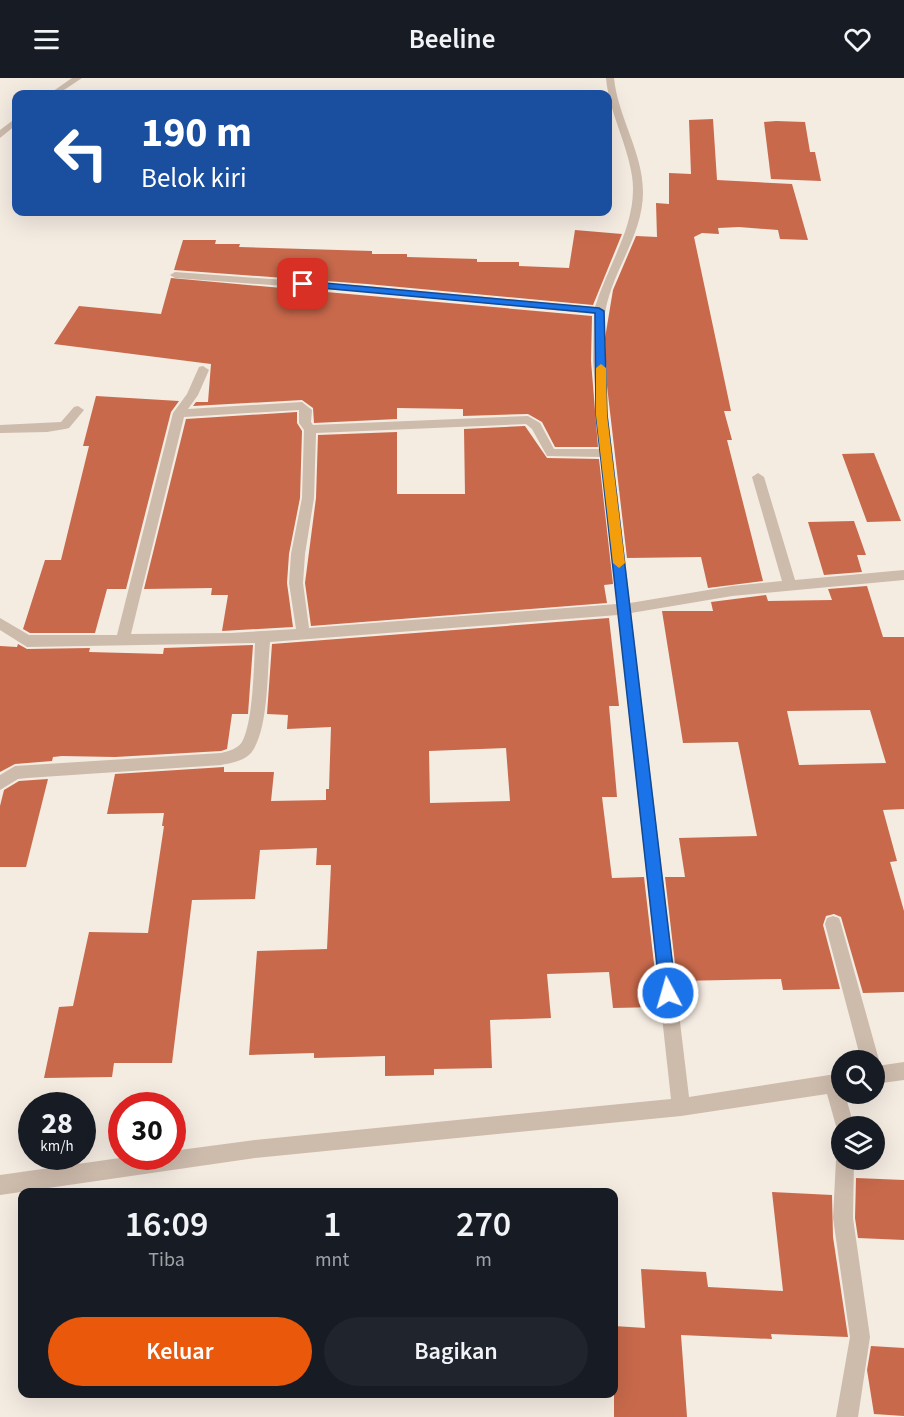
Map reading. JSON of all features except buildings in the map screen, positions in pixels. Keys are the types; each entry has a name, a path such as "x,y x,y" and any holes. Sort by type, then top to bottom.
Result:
{"street":[{"path":"58,90 78,78"},
{"path":"612,100 634,157 638,192 635,217 599,311 602,415 681,1107"},
{"path":"0,135 12,124"},
{"path":"175,275 367,289 599,311"},
{"path":"122,641 179,413 192,395 203,370"},
{"path":"179,413 302,406 306,410 305,423 310,429 308,498 298,554 296,583 303,633"},
{"path":"0,429 47,428 65,425 78,410"},
{"path":"310,429 528,420 536,426 551,453 606,453"},
{"path":"758,477 790,586"},
{"path":"0,623 27,641 122,641 263,636 625,609 732,591 904,575"},
{"path":"0,783 15,773 27,771 220,759 240,753 247,748 253,733 263,636"},
{"path":"833,924 867,1050"},
{"path":"885,1073 904,1071"},
{"path":"0,1185 255,1149 681,1107 831,1084"},
{"path":"845,1170 843,1218 860,1337 859,1352 847,1401 847,1417"}],"slow traffic":[{"path":"601,368 602,415 619,563"}],"route":[{"path":"303,284 599,311 602,415 668,993"}]}
